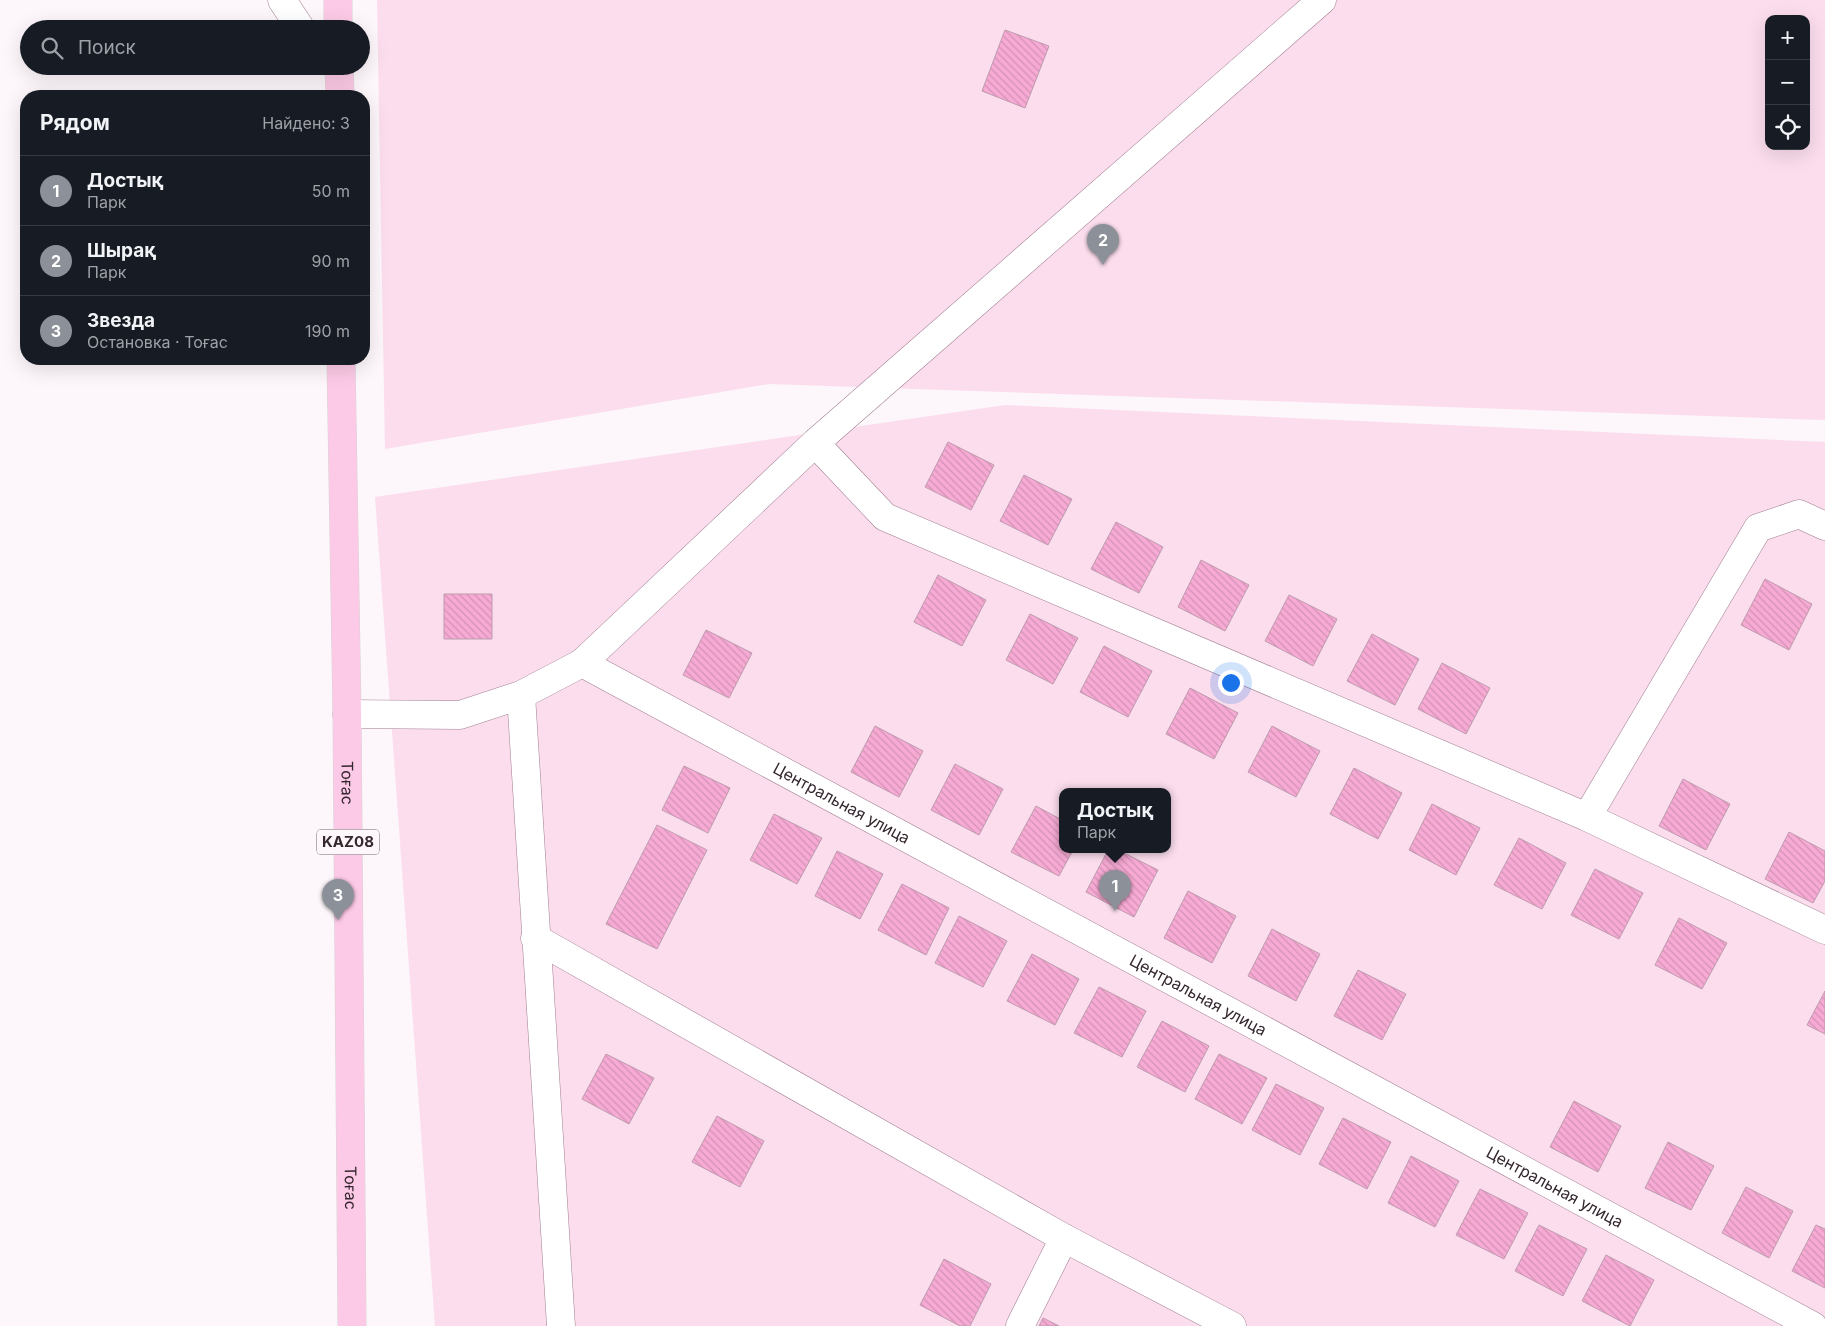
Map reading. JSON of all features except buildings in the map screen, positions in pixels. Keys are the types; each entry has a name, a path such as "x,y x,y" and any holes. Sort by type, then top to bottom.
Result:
{"highway":[{"path":"338,0 338,20"},
{"name":"Тоғас","path":"341,365 347,714 352,1326"}],"street":[{"path":"282,0 295,20"},
{"path":"347,714 460,715 521,696 582,664 815,443 1322,0"},
{"path":"815,443 885,517 1587,817 1825,930"},
{"path":"1587,817 1758,528 1799,514 1825,526"},
{"name":"Центральная улица","path":"582,664 1814,1326"},
{"path":"521,696 561,1326"},
{"path":"535,938 1064,1238 1232,1326"},
{"path":"1020,1326 1064,1238"}],"shaded area":[{"path":"377,0 1825,0 1825,420 769,384 385,449"},
{"path":"1005,405 1825,442 1825,1326 435,1326 375,497"}],"place":[{"name":"Шырақ","path":"1103,265"},
{"name":"Достық","path":"1115,911"},
{"name":"Звезда","path":"338,920"}]}
